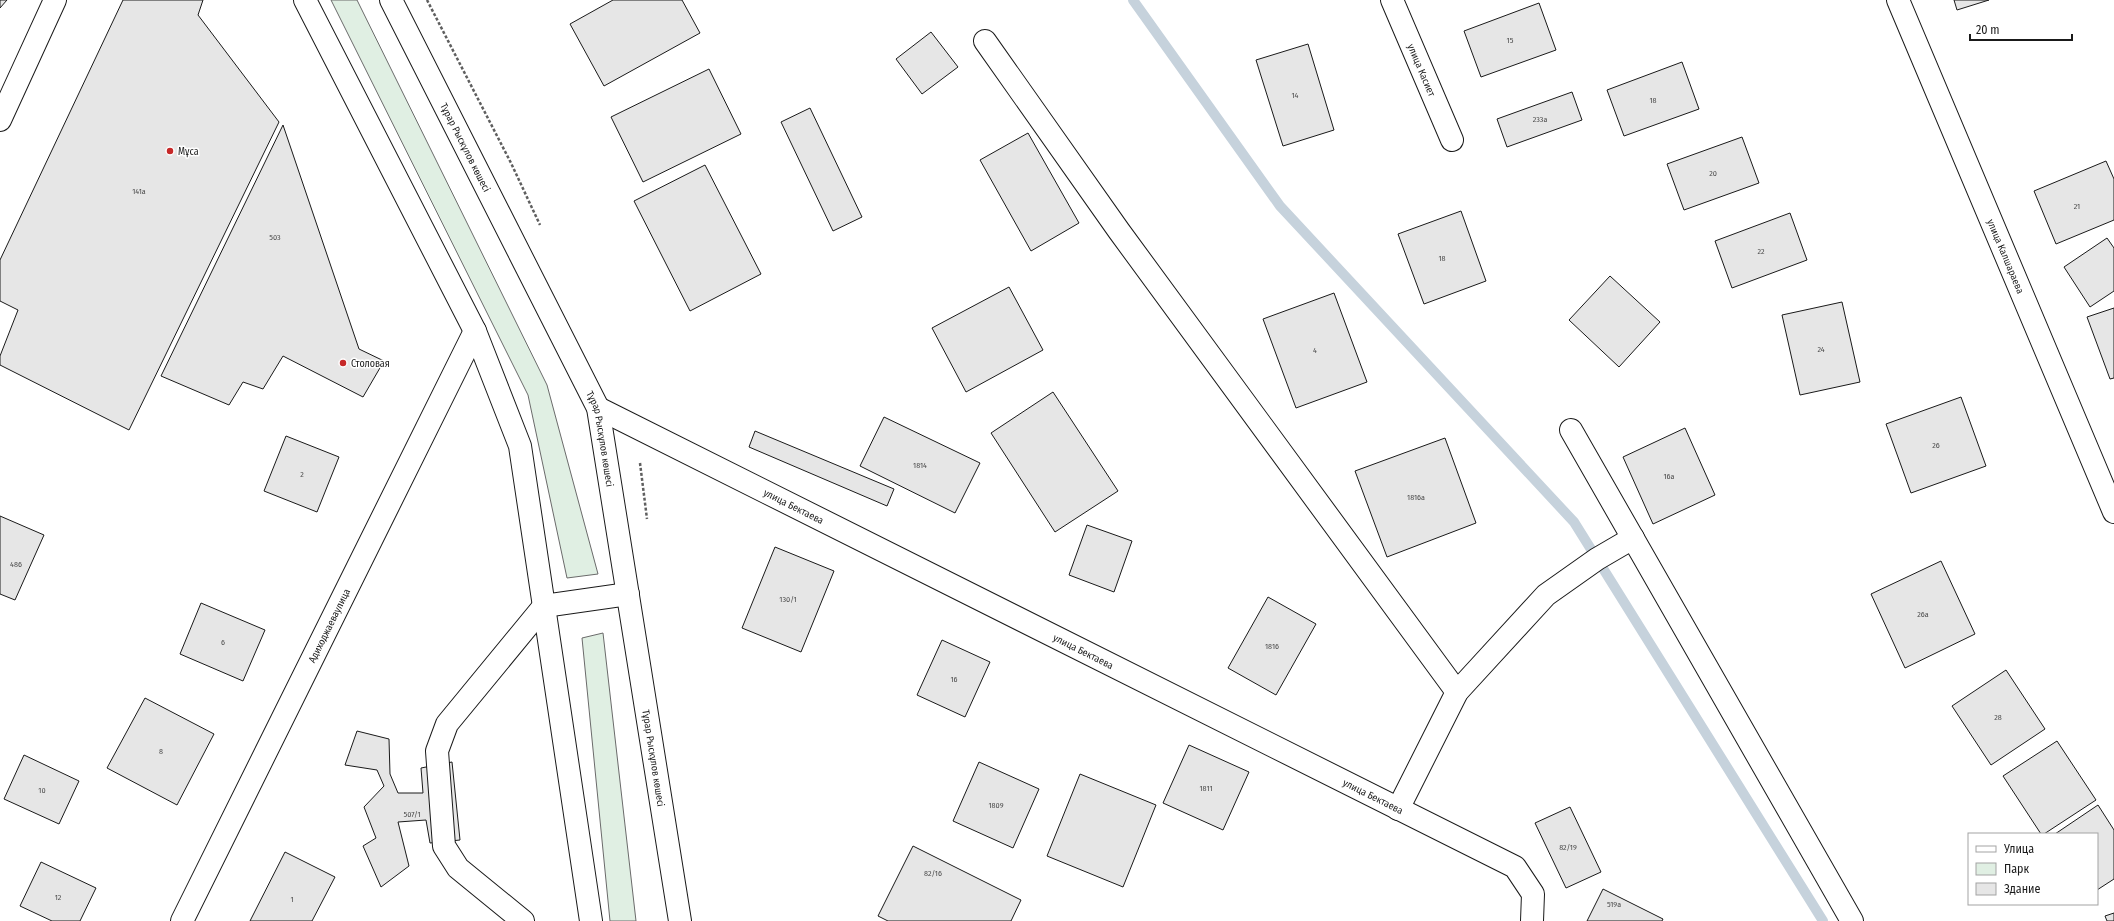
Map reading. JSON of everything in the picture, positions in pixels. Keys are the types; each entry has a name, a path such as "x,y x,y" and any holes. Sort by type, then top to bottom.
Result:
{"street":[{"path":"0,120 55,0"},
{"path":"305,0 475,331 520,446 591,921"},
{"name":"Тұрар Рыскұлов көшесі","path":"391,0 598,408 680,921"},
{"name":"улица Касиет","path":"1392,0 1452,140"},
{"name":"улица Калшараева","path":"1898,0 2114,512"},
{"path":"985,41 1119,231 1457,692"},
{"name":"Адиходжаеваулица","path":"182,921 475,331"},
{"name":"улица Бектаева","path":"598,408 1398,809 1516,866 1533,894 1532,921"},
{"path":"1570,430 1852,921"},
{"path":"1398,809 1457,692 1546,595 1597,560 1633,538"},
{"path":"523,921 458,868 444,846 437,751 447,724 544,606 628,594"}],"green space":[{"path":"331,0 357,0 547,385 598,574 567,578 528,395"},
{"path":"603,633 636,921 610,921 582,638"}],"building":[{"path":"0,0 7,0 0,8"},
{"path":"123,0 203,0 198,15 279,122 129,430 0,365 0,356 18,310 0,301 0,260"},
{"path":"613,0 682,0 700,33 604,86 570,24"},
{"path":"1954,0 1989,0 1957,10"},
{"path":"1539,3 1556,50 1481,77 1464,31"},
{"path":"931,32 958,67 922,94 896,59"},
{"path":"1308,44 1334,130 1283,146 1256,60"},
{"path":"1682,62 1699,109 1624,136 1607,90"},
{"path":"709,69 741,134 643,182 611,117"},
{"path":"1572,92 1582,120 1507,147 1497,119"},
{"path":"810,108 862,217 833,231 781,122"},
{"path":"283,125 359,349 384,361 363,397 283,356 263,389 243,382 229,405 161,376"},
{"path":"1028,133 1079,223 1031,251 980,160"},
{"path":"1742,137 1759,183 1684,210 1667,164"},
{"path":"2106,161 2114,179 2114,220 2056,244 2034,191"},
{"path":"705,165 761,274 690,311 634,201"},
{"path":"1461,211 1486,281 1424,304 1398,234"},
{"path":"1790,213 1807,260 1732,288 1715,241"},
{"path":"2107,238 2114,248 2114,291 2090,307 2064,267"},
{"path":"1610,276 1660,322 1619,367 1569,320"},
{"path":"1009,287 1043,350 966,392 932,328"},
{"path":"1334,293 1367,382 1296,408 1263,319"},
{"path":"1842,302 1860,382 1800,395 1782,315"},
{"path":"2114,308 2114,378 2110,379 2087,317"},
{"path":"1053,392 1118,491 1055,532 991,433"},
{"path":"1961,397 1986,466 1911,493 1886,424"},
{"path":"884,417 980,463 955,513 860,466"},
{"path":"1685,428 1715,495 1653,524 1623,457"},
{"path":"755,431 894,489 887,506 749,447"},
{"path":"286,436 339,457 317,512 264,491"},
{"path":"1445,438 1476,523 1387,557 1355,471"},
{"path":"0,516 44,535 15,600 0,594"},
{"path":"1087,525 1132,541 1114,592 1069,575"},
{"path":"775,547 834,571 801,652 742,628"},
{"path":"1941,561 1975,634 1905,668 1871,594"},
{"path":"1268,597 1316,624 1276,695 1228,668"},
{"path":"201,603 265,630 243,681 180,654"},
{"path":"942,640 990,662 965,717 917,695"},
{"path":"2006,670 2045,729 1991,765 1952,706"},
{"path":"145,698 214,734 177,805 107,768"},
{"path":"357,731 389,739 390,774 398,793 423,793 421,768 452,762 460,840 430,843 426,820 398,822 409,866 381,887 363,846 376,838 364,807 384,786 377,770 345,765"},
{"path":"2057,741 2096,800 2046,833 2040,833 2003,776"},
{"path":"1189,745 1249,772 1223,830 1163,803"},
{"path":"24,755 79,781 59,824 4,799"},
{"path":"979,762 1039,789 1013,848 953,821"},
{"path":"1080,774 1156,805 1123,887 1047,856"},
{"path":"2098,805 2114,830 2114,879 2098,889 2098,833 2056,833"},
{"path":"1570,807 1601,872 1566,888 1535,823"},
{"path":"913,846 1021,900 1011,921 888,921 878,916"},
{"path":"285,852 335,877 312,921 250,921"},
{"path":"41,862 96,888 80,921 52,921 20,906"},
{"path":"1603,889 1663,919 1662,921 1587,921"},
{"path":"2114,913 2114,921 2107,921 2105,916"}],"waterway":[{"path":"1133,0 1280,206 1574,522 1823,921"}],"place":[{"name":"Мұса","path":"170,151"},
{"name":"Столовая","path":"343,363"}]}
